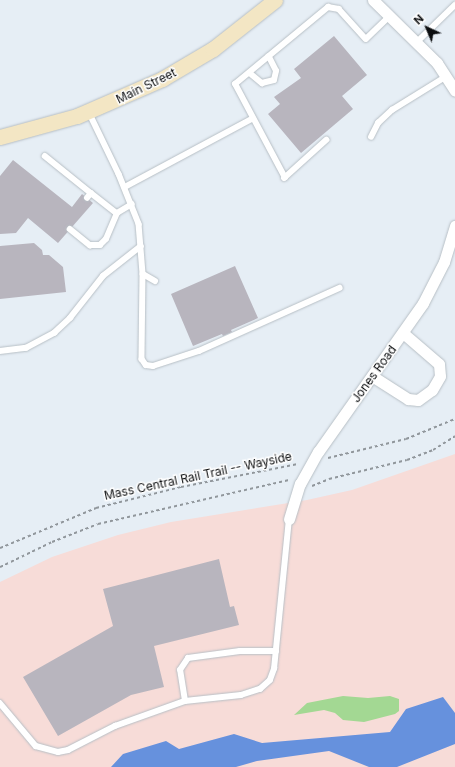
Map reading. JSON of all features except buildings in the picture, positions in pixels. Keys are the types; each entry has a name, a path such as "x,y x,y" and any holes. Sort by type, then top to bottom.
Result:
{"main road":[{"name":"Main Street","path":"0,137 89,112 137,92 187,65 226,40 270,2"}],"street":[{"path":"373,0 416,42 447,76 455,91"},
{"name":"Jones Road","path":"289,519 298,490 312,461 403,333 436,281 455,226"},
{"path":"372,376 408,399 418,400 432,390 440,376 439,364 403,333"}],"lane":[{"path":"416,42 455,4"},
{"path":"327,140 284,178 235,84 328,7 339,9 366,39 390,16"},
{"path":"250,73 262,83 274,80 276,71 269,57"},
{"path":"371,137 378,122 392,110 447,76"},
{"path":"89,112 125,187 139,224 143,274 142,359 146,365 152,366 193,354 340,288"},
{"path":"125,187 252,119"},
{"path":"45,156 117,213"},
{"path":"87,198 91,193"},
{"path":"70,229 90,245 100,245 106,239 117,213 132,204"},
{"path":"0,351 26,348 54,333 70,318 103,276 141,246"},
{"path":"143,274 155,281"},
{"path":"0,703 36,746 58,752 72,748 115,726 185,701 241,695 260,689 272,674 276,651 289,519"},
{"path":"185,701 180,670 188,658 233,652 276,651"}],"path":[{"name":"Mass Central Rail Trail -- Wayside","path":"0,548 96,508 181,487 312,461 400,440 455,419"},
{"path":"309,487 329,479 407,460 433,450 455,436"},
{"path":"0,567 52,542 98,524 289,480"}],"shaded area":[{"path":"455,454 455,767 0,767 0,582 52,557 118,535 171,522 307,500 352,490"}],"green space":[{"path":"343,696 368,698 390,696 399,699 399,711 395,714 364,722 343,720 335,713 324,710 294,715 307,703"}],"water":[{"path":"443,697 455,713 455,744 397,767 369,767 329,751 257,761 236,767 111,767 123,754 166,741 179,749 234,734 262,743 390,732 406,709"}]}
